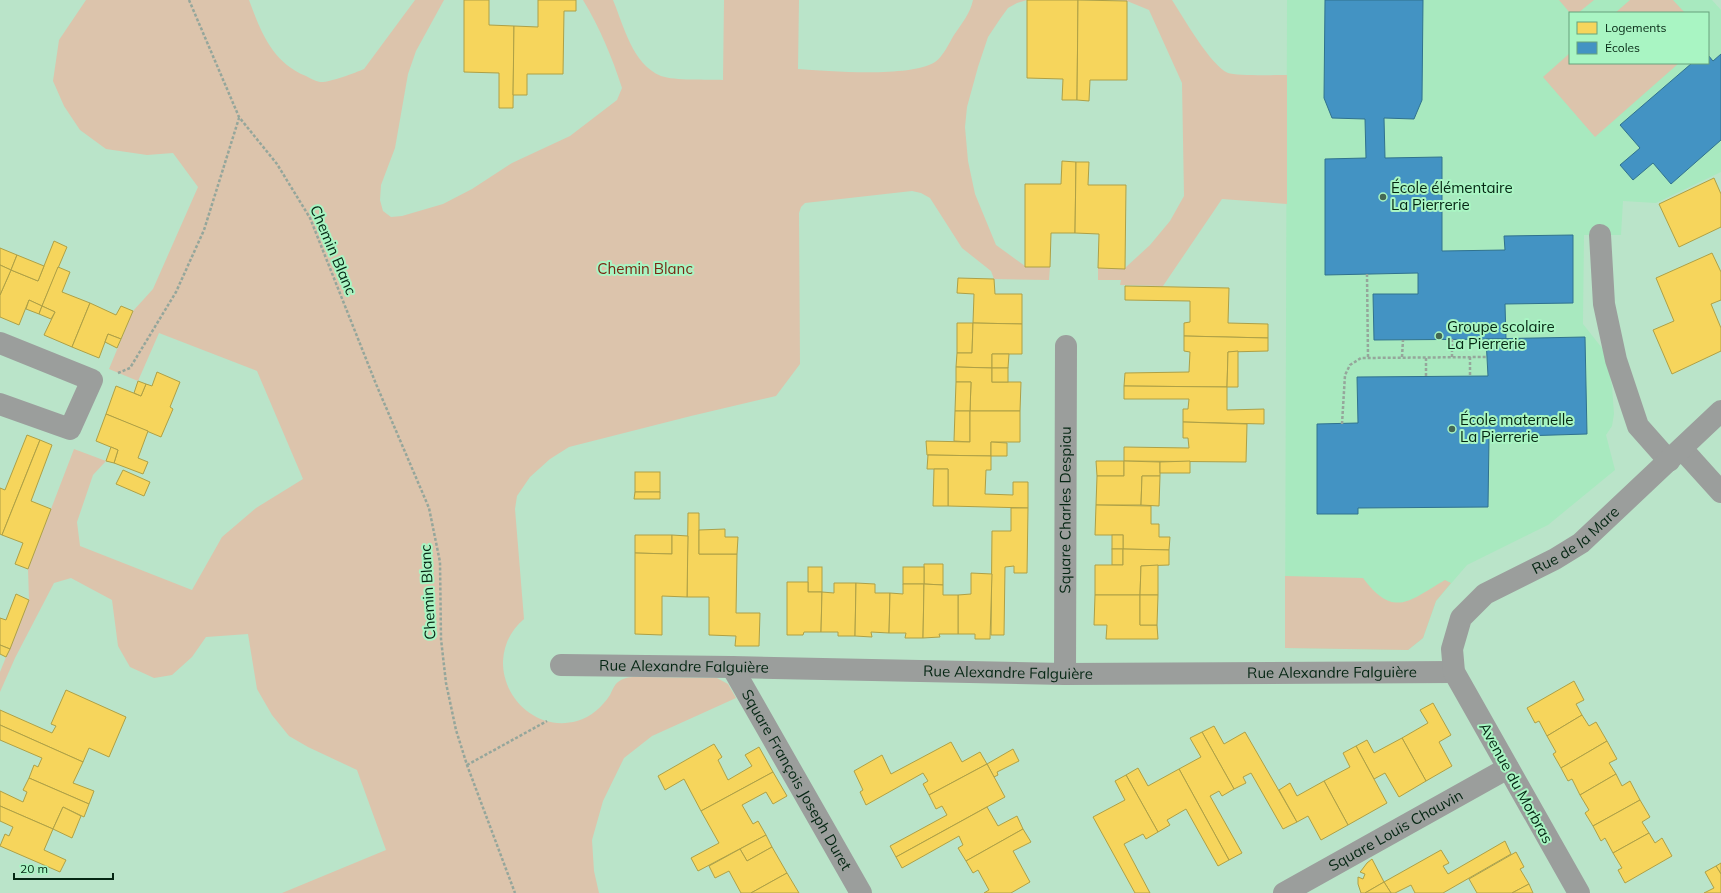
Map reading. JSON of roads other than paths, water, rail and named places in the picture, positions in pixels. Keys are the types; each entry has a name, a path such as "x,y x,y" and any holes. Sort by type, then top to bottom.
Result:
{"street":[{"path":"1600,235 1604,304 1616,360 1638,426 1721,492"},
{"path":"0,343 92,380 70,429 0,404"},
{"name":"Square Charles Despiau","path":"1065,674 1066,346"},
{"name":"Rue de la Mare","path":"1454,672 1452,649 1460,618 1485,594 1581,543 1721,411"},
{"name":"Rue Alexandre Falguière","path":"561,665 732,666 1065,674 1454,672"},
{"name":"Square François Joseph Duret","path":"732,666 861,893"},
{"name":"Avenue du Morbras","path":"1454,672 1579,893"},
{"name":"Square Louis Chauvin","path":"1284,893 1508,768"}],"place":[{"name":"École élémentaire La Pierrerie","path":"1383,197"},
{"name":"Groupe scolaire La Pierrerie","path":"1439,336"},
{"name":"École maternelle La Pierrerie","path":"1452,429"}],"park label":[{"name":"Chemin Blanc","path":"645,269"}]}
